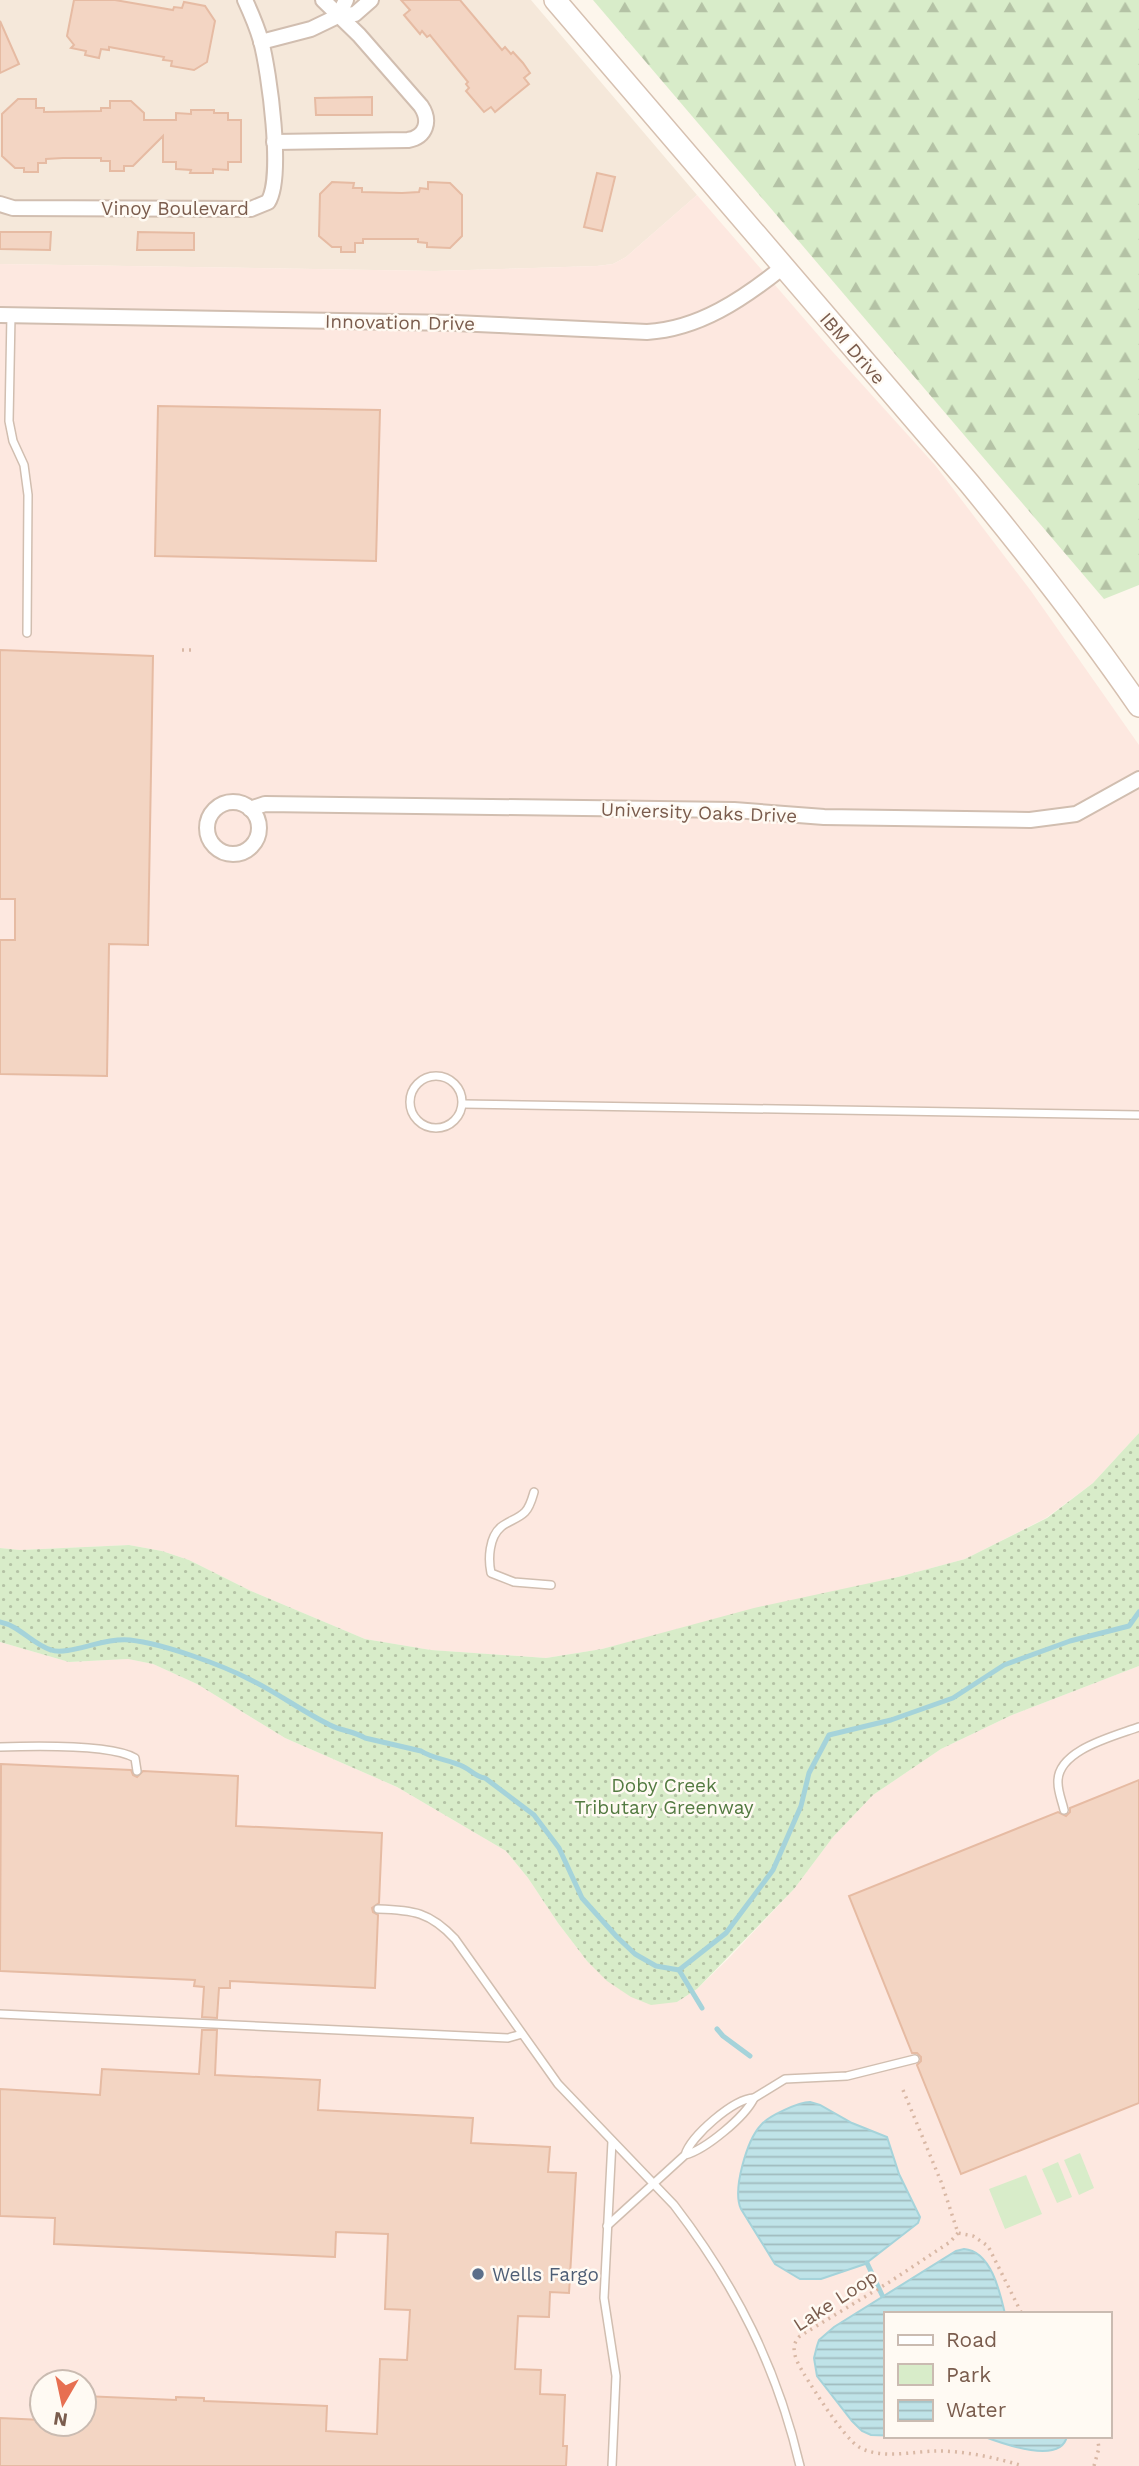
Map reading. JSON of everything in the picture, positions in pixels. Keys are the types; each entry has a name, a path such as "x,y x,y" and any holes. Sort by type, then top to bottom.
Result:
{"street":[{"name":"Vinoy Boulevard","path":"0,204 13,208 257,208 268,202 274,190 274,142 261,42 245,0"},
{"path":"274,142 408,140 424,131 426,118 421,106 359,35 323,0"},
{"path":"338,16 346,0"},
{"path":"261,42 311,29 338,16 355,14 370,0"},
{"name":"IBM Drive","path":"555,0 1035,562 1094,640 1139,706"},
{"name":"Innovation Drive","path":"6,315 477,323 647,332 677,329 694,323 740,299 783,267"},
{"name":"University Oaks Drive","path":"250,809 265,804 494,806 734,810 824,817 1030,820 1076,814 1139,779"}],"lane":[{"path":"6,315 9,421 13,441 24,466 28,495 27,632"},
{"path":"437,1075 453,1081 459,1088 463,1104 461,1112 450,1125 433,1128 417,1121 410,1108 410,1096 420,1081 437,1075"},
{"path":"463,1104 1139,1115"},
{"path":"534,1492 524,1513 503,1525 494,1535 490,1569 491,1573 503,1579 551,1585"},
{"path":"1064,1810 1057,1780 1065,1761 1082,1749 1139,1727"},
{"path":"0,1747 65,1747 122,1753 135,1758 137,1771"},
{"path":"378,1909 415,1912 445,1928 558,2084 674,2205 704,2245 753,2328 782,2401 800,2466"},
{"path":"0,2014 508,2038 522,2034"},
{"path":"685,2155 689,2145 715,2120 740,2101 754,2098 785,2078 847,2076 915,2059"},
{"path":"607,2226 685,2155 700,2150 746,2111 754,2098"},
{"path":"612,2141 604,2308 616,2376 612,2466"}],"path":[{"path":"182,650 192,650"},
{"path":"903,2090 942,2184 958,2233 973,2236 988,2246 1021,2312"},
{"name":"Lake Loop","path":"958,2233 950,2242 891,2281 800,2336 793,2346 794,2351 802,2371 851,2441 861,2449 877,2452 950,2452 1023,2466"},
{"path":"1094,2466 1099,2448 1097,2438"}],"shaded area":[{"path":"0,0 531,0 697,195 626,257 613,264 597,266 435,271 0,264"},
{"path":"697,195 935,465 1031,591 1139,745 1139,1433 1093,1483 1046,1518 965,1559 602,1649 546,1658 431,1650 365,1639 251,1591 189,1560 162,1551 129,1545 20,1550 0,1548 0,264 435,271 597,266 613,264 626,257"},
{"path":"0,1642 69,1662 128,1659 153,1664 197,1684 285,1738 397,1787 506,1851 587,1961 677,2002 697,1989 728,1959 794,1889 833,1837 873,1795 941,1749 1012,1715 1139,1666 1139,2466 0,2466"}],"green space":[{"path":"593,0 1139,0 1139,585 1104,599"},
{"name":"Doby Creek Tributary Greenway","path":"1139,1433 1139,1666 1012,1715 941,1749 873,1795 833,1837 794,1889 697,1989 677,2002 651,2005 631,1997 607,1981 587,1961 506,1851 397,1787 285,1738 197,1684 153,1664 128,1659 69,1662 0,1642 0,1548 20,1550 129,1545 162,1551 189,1560 251,1591 365,1639 431,1650 546,1658 602,1649 754,1608 898,1577 965,1559 1047,1518 1093,1483"},
{"path":"1080,2153 1094,2188 1079,2195 1064,2160"},
{"path":"1058,2162 1072,2197 1057,2203 1042,2169"},
{"path":"1026,2175 1042,2214 1005,2229 989,2189"}],"water":[{"path":"810,2102 887,2137 899,2174 920,2217 918,2223 865,2264 821,2279 800,2279 775,2264 741,2209 738,2190 746,2153 761,2125 777,2114"},
{"path":"956,2251 973,2251 981,2257 993,2274 1004,2312 884,2312 884,2435 871,2435 862,2431 817,2376 814,2358 819,2340 834,2327"},
{"path":"988,2438 1066,2438 1062,2445 1054,2450 1016,2447"}],"building":[{"path":"74,0 115,0 173,10 174,7 182,8 184,2 205,6 215,21 207,62 194,70 171,66 172,61 163,60 164,57 109,47 109,50 101,49 99,58 85,55 86,51 71,48 74,45 67,36"},
{"path":"401,0 460,0 502,50 505,47 523,63 530,73 524,78 529,84 495,112 491,107 484,112 466,91 469,88 466,84 468,82 430,35 427,37 422,31 420,34 404,15 410,10"},
{"path":"0,21 19,64 0,73"},
{"path":"372,97 372,115 316,115 315,98"},
{"path":"18,99 36,99 36,108 44,108 44,112 101,111 101,108 110,108 110,101 131,101 144,113 144,120 176,120 176,113 191,114 191,110 228,113 228,120 241,120 241,162 228,162 228,170 213,169 213,173 190,173 191,170 176,169 176,162 163,162 163,136 133,166 124,166 124,171 110,171 110,161 101,161 101,158 63,158 46,159 46,163 38,163 38,172 24,172 24,168 15,168 2,156 2,114"},
{"path":"597,173 615,177 602,231 584,227"},
{"path":"332,182 354,183 353,188 362,188 362,192 402,193 419,192 420,188 428,189 428,182 450,183 462,195 462,236 450,248 427,247 427,243 418,242 418,239 363,239 363,243 355,243 355,252 341,252 341,247 332,247 319,236 320,194"},
{"path":"0,232 51,232 50,250 0,249"},
{"path":"138,232 194,233 194,250 137,250"},
{"path":"158,406 380,410 376,561 155,556"},
{"path":"0,650 153,656 148,945 109,944 107,1076 0,1074 0,940 15,940 15,899 0,899"},
{"path":"1,1764 131,1770 137,1777 143,1771 238,1776 236,1826 382,1833 379,1903 372,1908 378,1915 375,1988 230,1981 230,1988 219,1988 217,2018 202,2017 204,1987 194,1986 195,1980 0,1971"},
{"path":"1139,1780 1139,2103 961,2174 917,2065 921,2057 912,2053 849,1896 1058,1812 1066,1816 1070,1808"},
{"name":"Wells Fargo","path":"202,2030 217,2030 215,2075 320,2080 318,2110 473,2118 471,2143 550,2147 548,2172 576,2173 569,2293 550,2292 549,2317 518,2316 515,2369 541,2370 540,2394 565,2395 563,2446 567,2446 566,2466 0,2466 0,2418 28,2419 28,2438 98,2438 98,2397 176,2400 176,2397 204,2398 204,2401 327,2406 326,2431 377,2434 380,2359 407,2360 410,2310 385,2309 388,2234 336,2232 335,2257 54,2244 55,2218 0,2216 0,2089 100,2095 102,2069 199,2074"}],"waterway":[{"path":"0,1622 14,1627 51,1650 67,1651 120,1640 144,1642 175,1650 208,1661 261,1685 334,1727 365,1738 421,1751 464,1767 485,1778 534,1815 559,1848 582,1898 635,1954 656,1966 679,1970 726,1933 773,1870 801,1806 809,1773 829,1735 891,1720 953,1698 1004,1665 1070,1641 1129,1626 1139,1612"},
{"path":"679,1970 702,2008"},
{"path":"717,2029 750,2056"},
{"path":"867,2263 882,2295"}],"place":[{"name":"Wells Fargo","path":"478,2274"}]}
